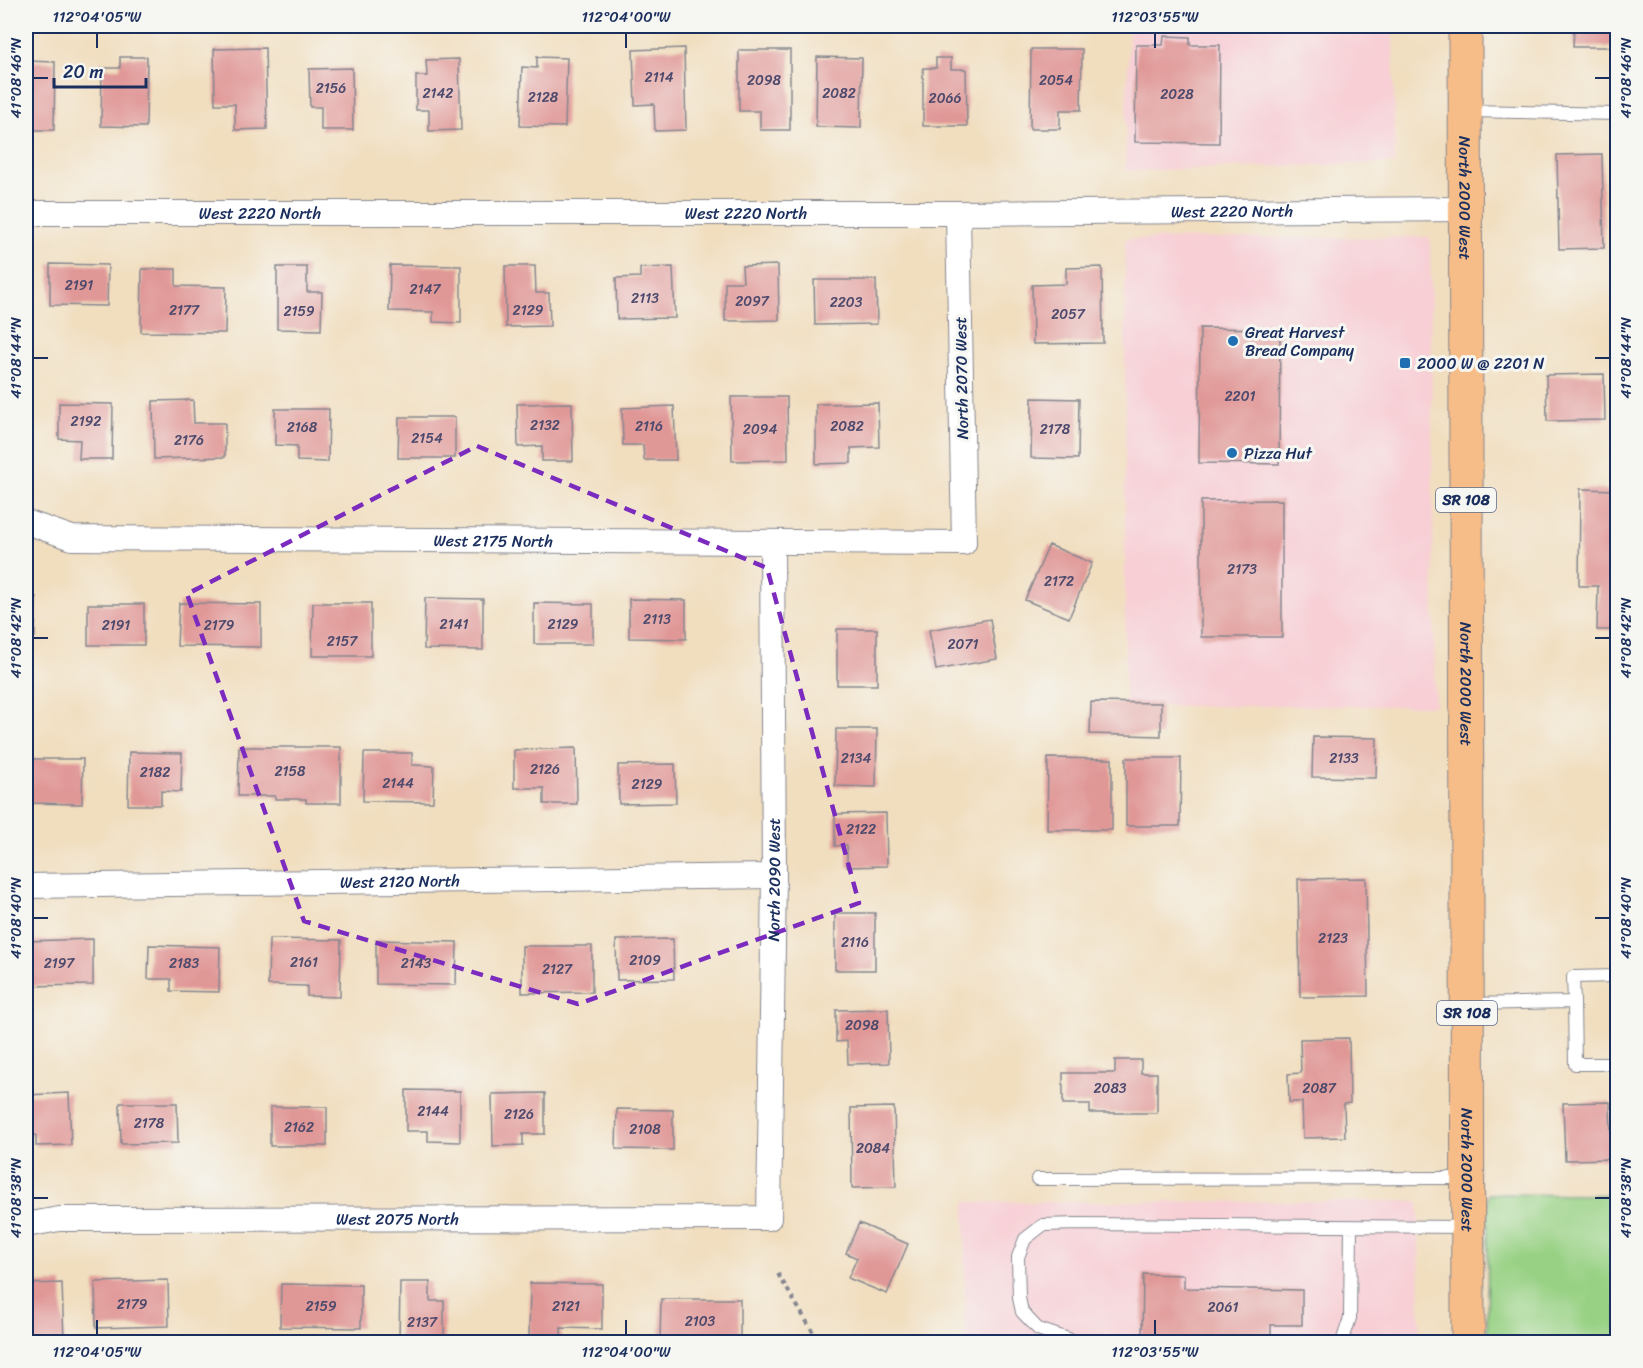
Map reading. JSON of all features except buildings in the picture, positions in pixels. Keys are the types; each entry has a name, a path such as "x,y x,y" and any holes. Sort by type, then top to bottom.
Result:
{"main road":[{"name":"North 2000 West","path":"1465,26 1468,1342"}],"street":[{"name":"West 2220 North","path":"26,213 958,213 1465,208"},
{"name":"North 2070 West","path":"958,213 964,543"},
{"name":"West 2175 North","path":"26,522 72,538 964,543"},
{"name":"North 2090 West","path":"769,1218 774,876 772,542"},
{"name":"West 2120 North","path":"26,886 774,876"},
{"name":"West 2075 North","path":"26,1225 59,1219 769,1218"}],"lane":[{"path":"1465,111 1617,114"},
{"path":"1617,976 1573,976 1575,1064 1617,1064"},
{"path":"1467,1004 1574,1002"},
{"path":"1037,1179 1467,1178"},
{"path":"1077,1342 1038,1329 1022,1312 1019,1298 1018,1257 1025,1239 1043,1225 1467,1227"},
{"path":"1342,1342 1350,1318 1351,1227"}],"path":[{"path":"778,1274 819,1342"}],"highlighted area":[{"path":"477,446 767,568 859,903 578,1004 304,921 187,594"}],"shaded area":[{"path":"1129,26 1393,26 1395,163 1125,171"},
{"path":"1430,237 1435,706 1125,706 1125,239"},
{"path":"1419,1201 1420,1342 965,1342 965,1202"}],"green space":[{"path":"1488,1194 1617,1195 1617,1342 1487,1342"}],"place":[{"name":"Great Harvest Bread Company","path":"1233,341"},
{"name":"2000 W @ 2201 N","path":"1405,363"},
{"name":"Pizza Hut","path":"1232,453"}]}
